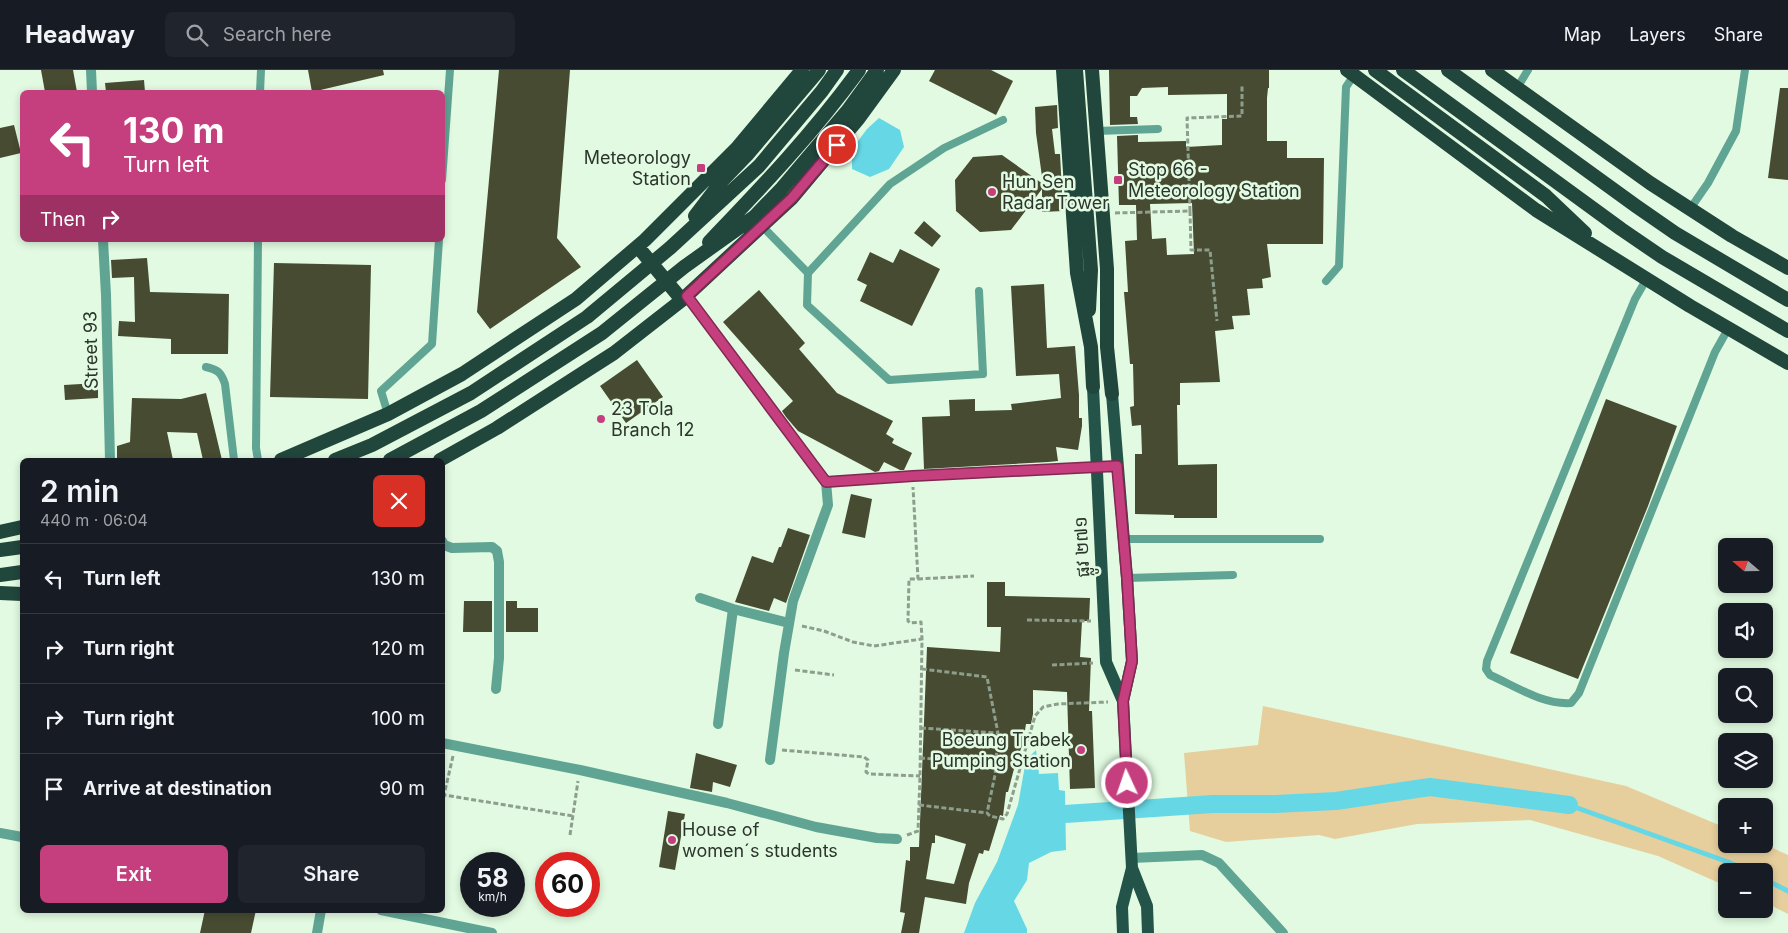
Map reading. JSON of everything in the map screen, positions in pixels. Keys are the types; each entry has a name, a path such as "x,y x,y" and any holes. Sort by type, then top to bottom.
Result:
{"highway":[{"path":"287,458 388,414 462,374 576,299 638,247 737,148 802,70"},
{"path":"670,248 721,182 747,155 819,70"},
{"path":"340,458 372,444 471,393 587,317 670,248 759,166 822,91 837,70"},
{"path":"684,267 772,177 836,101 859,70"},
{"path":"394,458 481,411 602,332 684,267 754,218 842,117 876,70"},
{"path":"444,458 497,428 614,353 685,298 792,198 859,118 894,70"},
{"path":"1063,70 1077,272 1091,347 1092,388"},
{"path":"1076,70 1091,270 1088,333"},
{"path":"1092,70 1107,269 1107,347 1112,394"},
{"path":"1375,70 1546,196 1606,252"},
{"path":"1403,70 1662,257 1788,331"},
{"path":"1448,70 1636,206 1720,261 1788,300"},
{"path":"1492,70 1650,183 1732,236 1788,268"},
{"path":"1353,72 1536,210 1606,252 1646,280 1788,363"},
{"path":"711,174 762,226"},
{"path":"638,247 685,298"},
{"path":"0,532 20,527"},
{"path":"0,550 20,547"},
{"path":"0,575 20,572"},
{"path":"0,593 20,594"}],"main road":[{"name":"ផ្លូវ ២៧១","path":"1092,388 1106,662 1123,701"},
{"name":"ផ្លូវ ២៧១","path":"1112,394 1132,661 1123,701 1131,858 1122,907 1123,933"},
{"name":"ផ្លូវ ២៧១","path":"1131,858 1147,906 1148,933"}],"street":[{"path":"91,70 92,90"},
{"name":"Street 93","path":"103,242 110,458"},
{"path":"685,298 826,482 828,505 793,601 770,760"},
{"path":"826,482 1117,466"},
{"path":"445,545 452,548 492,547 497,551 500,562 499,658 496,689"},
{"path":"700,598 733,609 789,623"},
{"path":"718,724 733,609"},
{"path":"445,744 580,770 727,803 816,827 878,838 897,839"},
{"path":"0,833 20,837"},
{"path":"1131,858 1202,855 1219,863 1283,933"},
{"path":"317,933 321,913"},
{"path":"395,913 492,933"}],"lane":[{"path":"260,70 260,90"},
{"path":"445,139 450,70"},
{"path":"1517,88 1528,70"},
{"path":"1690,209 1708,182 1736,131 1745,70"},
{"path":"1326,281 1339,266 1346,86 1353,72"},
{"path":"979,290 983,374 889,380 807,305 808,273 890,184 944,148 1003,120"},
{"path":"1096,132 1158,129"},
{"path":"762,226 808,273"},
{"path":"258,242 256,448 258,458"},
{"path":"388,414 380,391 432,344 439,242"},
{"path":"1646,280 1634,299 1487,661 1486,669 1490,675 1543,699 1560,704 1571,703 1579,693 1716,352 1728,329"},
{"path":"206,367 218,370 225,384 234,458"},
{"path":"1123,539 1320,539"},
{"path":"1127,578 1233,575"}],"path":[{"path":"1217,321 1210,250 1191,250 1187,118 1242,116 1242,86"},
{"path":"1102,214 1190,210"},
{"path":"913,476 918,579"},
{"path":"897,839 918,831 920,805 922,639 921,622 910,623 908,621 909,579 974,576"},
{"path":"1027,620 1104,622"},
{"path":"789,623 824,631 853,642 874,646 922,639"},
{"path":"1052,665 1106,662"},
{"path":"782,668 834,675"},
{"path":"922,669 987,677 998,733 995,775 987,813"},
{"path":"920,805 987,813 990,816 1003,819 1007,814 1035,716 1043,707 1058,704 1123,701"},
{"path":"921,728 998,733"},
{"path":"445,791 455,746"},
{"path":"772,749 864,757 868,760 866,772 869,774 920,776"},
{"path":"920,758 996,762"},
{"path":"570,835 580,770"},
{"path":"445,795 573,816"}],"shaded area":[{"path":"1263,706 1626,786 1718,825 1718,853 1773,853 1773,848 1788,855 1788,914 1773,906 1773,863 1718,863 1718,882 1658,856 1530,820 1417,824 1335,839 1319,835 1226,842 1190,831 1184,753 1258,745"}],"water":[{"path":"879,118 900,130 904,147 889,169 870,177 852,169 852,149 867,129"},
{"path":"1036,750 1039,774 1058,773 1059,790 1065,791 1066,850 1051,852 1029,863 1027,880 1014,901 1027,929 1027,933 964,933 975,903 997,862 1018,805 1026,760"}],"building":[{"path":"41,70 73,70 77,90 45,90"},
{"path":"308,70 383,70 384,75 320,90 312,90"},
{"path":"499,70 570,70 557,238 581,267 490,329 477,312"},
{"path":"935,70 991,70 1013,81 996,115 929,81"},
{"path":"1109,70 1269,70 1267,141 1287,141 1287,158 1324,158 1323,244 1267,244 1271,277 1262,279 1263,288 1247,289 1250,315 1232,316 1234,329 1215,331 1220,382 1180,383 1180,405 1177,405 1178,465 1217,464 1217,518 1174,518 1174,515 1135,514 1135,454 1142,454 1141,425 1132,426 1130,407 1134,406 1133,364 1130,364 1124,292 1128,292 1125,241 1137,240 1136,205 1119,205 1117,136 1138,135 1138,142 1186,141 1186,147 1222,145 1222,119 1227,119 1227,94 1168,95 1168,87 1142,88 1137,96 1130,96 1130,117 1137,117 1138,124 1110,125","holes":["1192,203 1194,254 1167,255 1166,238 1152,239 1150,204"]},
{"path":"144,80 145,90 106,90 105,83"},
{"path":"1780,88 1788,88 1788,180 1768,178"},
{"name":"Hun Sen Radar Tower","path":"1057,105 1058,128 1052,129 1055,154 1060,154 1063,211 1042,212 1042,189 1011,230 980,232 956,211 955,180 973,157 1002,155 1043,184 1036,133 1035,107"},
{"path":"14,125 20,153 0,158 0,128"},
{"path":"924,221 941,236 932,247 914,233"},
{"path":"900,249 940,269 912,326 860,301 867,285 857,280 870,252 893,263"},
{"path":"147,258 150,292 229,294 228,354 171,354 171,339 118,336 119,321 135,322 134,277 112,278 111,260"},
{"path":"274,263 371,265 368,399 270,397"},
{"path":"1044,284 1047,348 1075,346 1079,418 1082,418 1078,450 1056,447 1058,461 924,469 922,417 950,416 949,400 975,399 975,411 1012,410 1011,404 1061,398 1059,374 1016,376 1011,286"},
{"path":"759,290 805,343 799,349 837,393 893,421 886,434 894,439 892,443 912,453 904,470 884,462 879,471 875,472 798,431 786,417 782,411 793,401 723,322"},
{"path":"637,360 663,397 626,423 600,386"},
{"path":"98,383 98,398 65,400 64,385"},
{"path":"206,393 222,458 203,458 197,433 167,432 173,458 117,458 117,446 130,442 132,398 181,399"},
{"path":"1606,399 1677,426 1648,506 1578,679 1510,653"},
{"path":"851,494 872,499 865,538 842,533"},
{"path":"788,528 810,535 786,603 774,598 769,611 735,602 752,556 773,563"},
{"path":"987,582 1005,582 1005,596 1090,598 1089,621 1082,621 1080,657 1091,658 1089,711 1092,711 1095,788 1070,789 1067,692 1033,690 1031,724 1026,724 1023,743 1008,792 1006,792 1003,816 1000,815 989,851 984,850 983,854 979,853 969,883 966,904 925,897 919,933 901,933 905,913 900,912 906,860 910,861 910,847 919,847 927,647 1000,652 1001,627 987,627","holes":["935,835 966,844 954,884 926,879 932,843 935,843"]},
{"path":"464,601 492,601 492,632 463,632"},
{"path":"506,601 517,601 517,608 538,608 538,632 506,632"},
{"path":"696,753 737,765 730,787 713,782 712,792 690,788"},
{"name":"House of women´s students","path":"668,811 685,814 675,870 659,867"},
{"path":"204,913 255,913 251,933 200,933"}],"waterway":[{"path":"1065,814 1213,804 1275,804 1336,801 1430,787 1569,805"},
{"path":"1569,805 1730,863"},
{"path":"1773,884 1788,891"}],"place":[{"name":"Meteorology Station","path":"701,168"},
{"name":"Stop 66 - Meteorology Station","path":"1118,180"},
{"name":"Hun Sen Radar Tower","path":"992,192"},
{"name":"23 Tola Branch 12","path":"601,419"},
{"name":"Boeung Trabek Pumping Station","path":"1081,750"},
{"name":"House of women´s students","path":"672,840"}],"route":[{"path":"837,145 792,198 687,296 826,482 1117,466 1132,661 1123,701 1127,783"}]}
